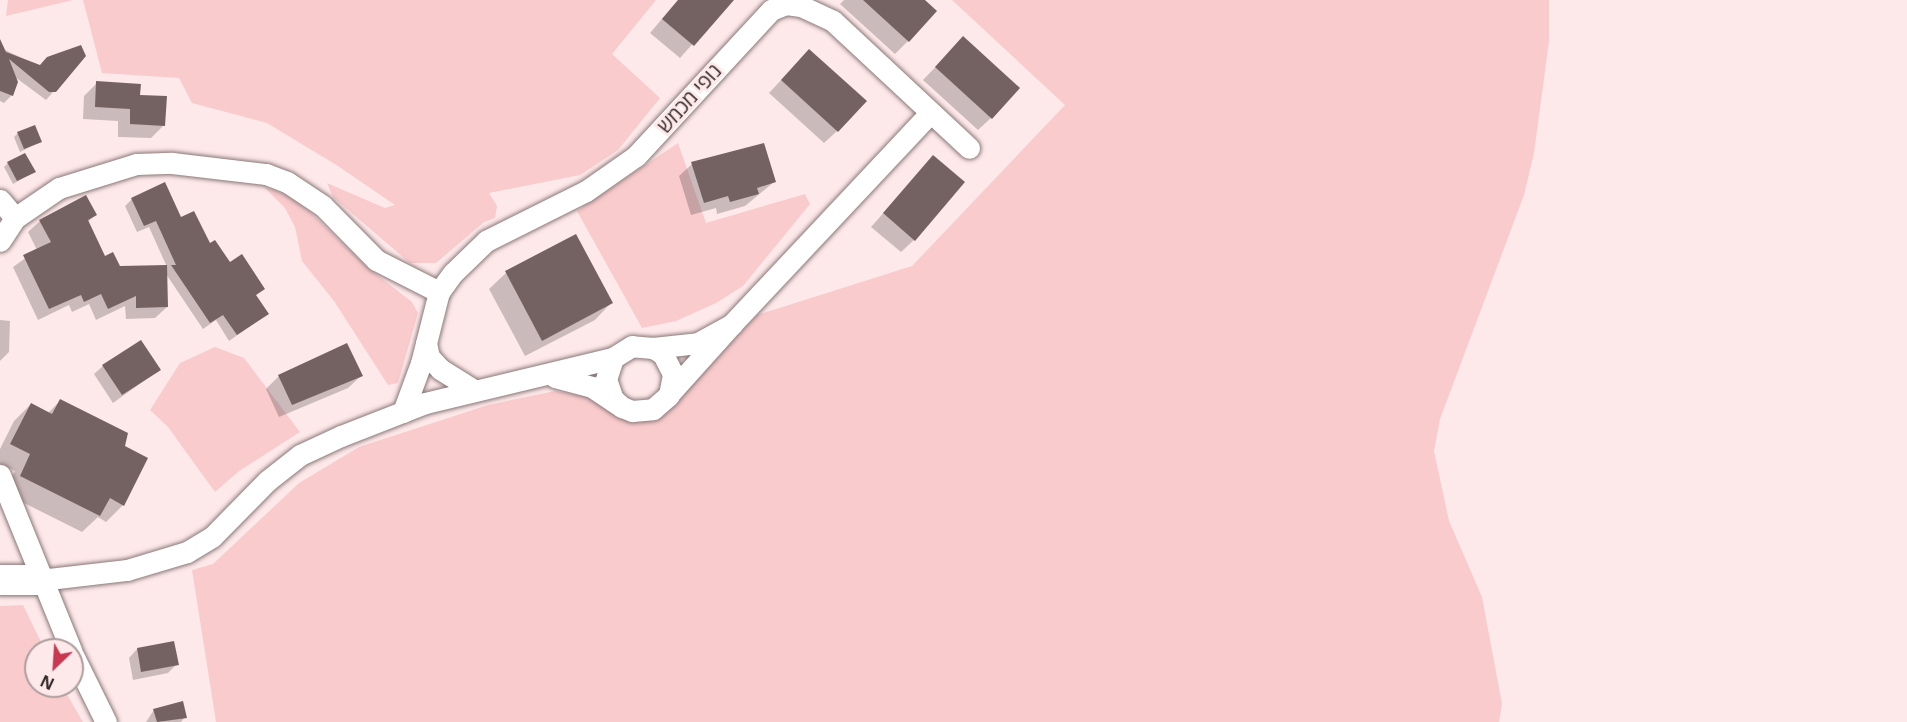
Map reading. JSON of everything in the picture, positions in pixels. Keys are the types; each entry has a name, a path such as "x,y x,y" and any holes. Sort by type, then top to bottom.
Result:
{"street":[{"name":"נופי מכמש","path":"403,412 426,343 439,292 453,273 486,241 586,191 636,156 771,10 786,4 817,11 833,21 969,148"},
{"path":"546,377 568,378 592,387 622,407 643,412 662,404 732,324 930,113"},
{"path":"0,241 15,218 59,188 136,164 180,164 266,174 287,182 322,206 376,260 439,292"},
{"path":"0,200 15,218"},
{"path":"0,580 40,580 127,570 187,552 213,537 267,481 300,455 403,412 474,390 546,377 613,358 632,346 653,348 698,343 732,324"},
{"path":"426,343 429,357 440,369 474,390"},
{"path":"653,348 663,354 673,374 669,395"},
{"path":"613,358 606,379 613,399 622,407"},
{"path":"0,475 65,638"},
{"path":"84,678 106,722"}],"shaded area":[{"path":"8,0 73,0 6,16"},
{"path":"83,0 656,0 612,54 660,98 618,150 580,175 489,193 497,206 495,218 484,222 436,263 410,263 333,197 327,183 385,208 395,205 338,166 267,123 192,103 179,78 102,73"},
{"path":"952,0 1549,0 1549,41 1534,153 1524,195 1440,419 1434,451 1449,521 1482,597 1502,704 1499,722 216,722 192,570 213,564 299,483 359,447 488,405 555,391 597,398 613,411 677,401 757,315 912,266 1065,105"},
{"path":"678,143 706,223 805,194 810,204 743,286 716,303 676,321 642,328 577,211"},
{"path":"264,187 289,196 309,211 367,267 412,302 418,313 398,383 388,385 334,301 302,261 295,227 285,208"},
{"path":"215,347 244,358 300,432 239,471 215,492 168,427 150,410 180,363"},
{"path":"23,605 39,638 24,638 24,698 69,698 83,722 0,722 0,606"}],"building":[{"path":"678,0 734,0 694,46 662,19"},
{"path":"863,0 925,0 937,11 909,42"},
{"path":"963,36 1020,88 992,119 935,67"},
{"path":"0,39 6,52 40,65 47,57 81,45 86,56 56,92 49,92 9,59 18,82 13,96 0,91"},
{"path":"809,49 867,101 838,132 781,80"},
{"path":"96,81 141,84 140,95 167,96 165,126 130,124 130,109 95,107"},
{"path":"35,125 42,142 24,149 17,132"},
{"path":"764,143 776,182 757,188 759,194 730,202 728,196 704,203 691,162"},
{"path":"25,153 36,172 17,181 7,162"},
{"path":"933,155 965,182 915,241 883,213"},
{"path":"165,182 181,217 194,211 210,243 215,240 230,262 242,254 265,289 256,295 269,314 237,335 223,315 210,323 171,265 176,265 156,221 144,226 131,198"},
{"path":"86,195 97,215 88,220 105,256 113,252 120,266 167,265 168,307 136,308 136,296 108,309 101,294 84,302 81,295 49,309 23,255 51,242 39,220"},
{"path":"576,234 613,303 542,341 505,271"},
{"path":"141,340 161,370 122,395 102,365"},
{"path":"347,343 363,376 292,405 278,375"},
{"path":"60,399 128,433 125,446 148,458 124,506 110,498 100,516 20,476 30,454 10,444 31,403 52,414"},
{"path":"174,641 179,665 141,672 137,648"},
{"path":"183,701 187,718 157,722 153,709"}]}
